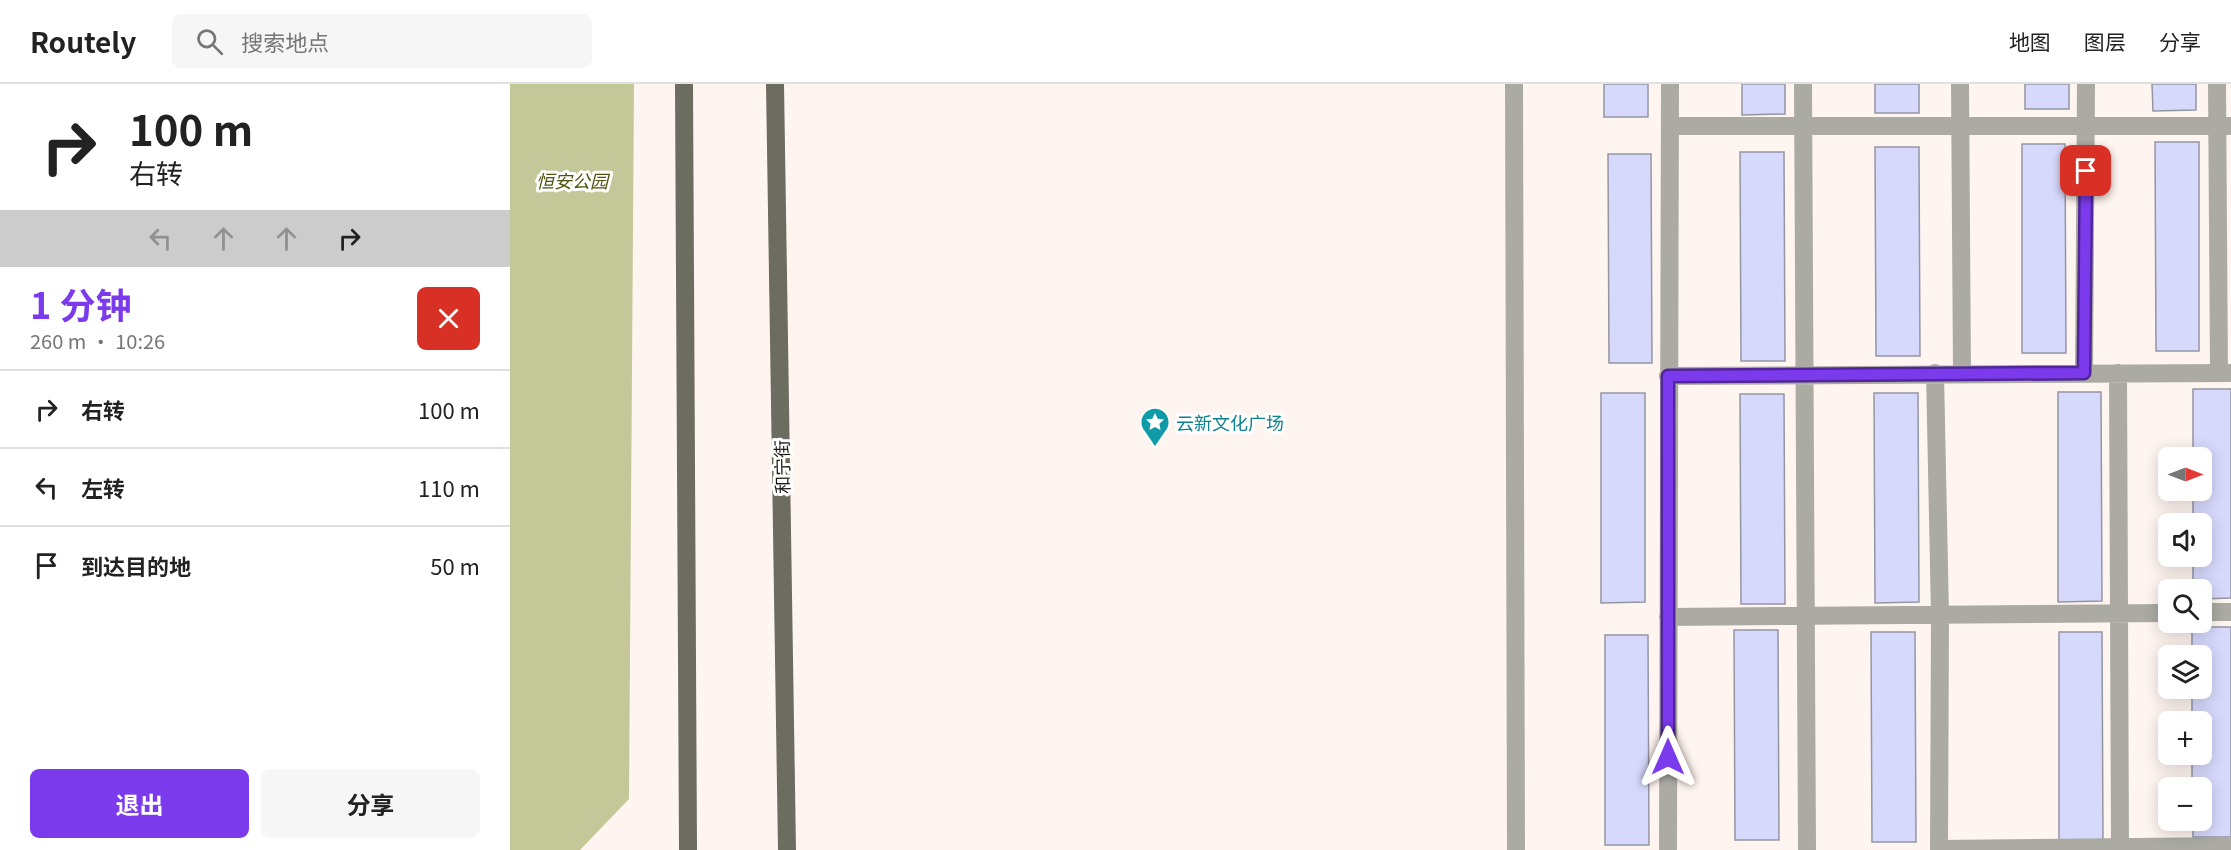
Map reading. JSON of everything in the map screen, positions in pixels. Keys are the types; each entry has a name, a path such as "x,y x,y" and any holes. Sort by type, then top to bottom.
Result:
{"main road":[{"path":"684,84 688,850"},
{"name":"和宁街","path":"775,84 787,850"}],"street":[{"path":"1514,84 1515,850"},
{"path":"1668,850 1670,84"},
{"path":"1803,84 1807,850"},
{"path":"1960,84 1962,373"},
{"path":"2084,373 2086,84"},
{"path":"1668,376 2225,373 2224,126 2217,84"},
{"path":"1670,126 2224,126"},
{"path":"1935,373 1940,615 1939,849 2231,846"},
{"path":"2118,373 2120,848"},
{"path":"2212,612 2231,612"},
{"path":"1668,617 2158,613"}],"green space":[{"name":"恒安公园","path":"510,84 634,84 629,799 580,850 510,850"}],"building":[{"path":"1604,84 1648,84 1648,117 1604,117"},
{"path":"1742,84 1785,84 1785,114 1742,115"},
{"path":"1875,84 1919,84 1919,113 1875,113"},
{"path":"2025,84 2069,84 2069,109 2025,109"},
{"path":"2152,84 2196,84 2196,110 2153,111"},
{"path":"2155,142 2199,142 2199,351 2156,351"},
{"path":"2022,144 2065,144 2066,353 2022,353"},
{"path":"1875,147 1919,147 1920,356 1876,356"},
{"path":"1740,152 1784,152 1785,361 1741,361"},
{"path":"1608,154 1651,154 1652,363 1609,363"},
{"path":"2193,389 2231,389 2231,598 2212,599 2212,579 2193,579 2193,567 2212,567 2212,513 2193,513 2193,501 2212,501 2212,447 2193,447"},
{"path":"2058,392 2101,392 2102,601 2058,602"},
{"path":"1601,393 1645,393 1645,602 1601,603"},
{"path":"1874,393 1918,393 1919,602 1875,603"},
{"path":"1740,394 1784,394 1785,604 1741,604"},
{"path":"2212,627 2231,627 2231,837 2193,837 2193,831 2212,831 2212,777 2192,777 2192,765 2212,765 2212,711 2192,711 2192,699 2212,699 2212,645 2192,645 2192,633 2212,633"},
{"path":"1734,630 1778,630 1779,840 1735,840"},
{"path":"1871,632 1915,632 1916,842 1872,842"},
{"path":"2059,632 2102,632 2103,842 2059,842"},
{"path":"1605,635 1648,635 1649,845 1605,845"}],"place":[{"name":"云新文化广场","path":"1155,448"}],"route":[{"path":"1668,757 1668,376 2084,373 2086,171"}]}
